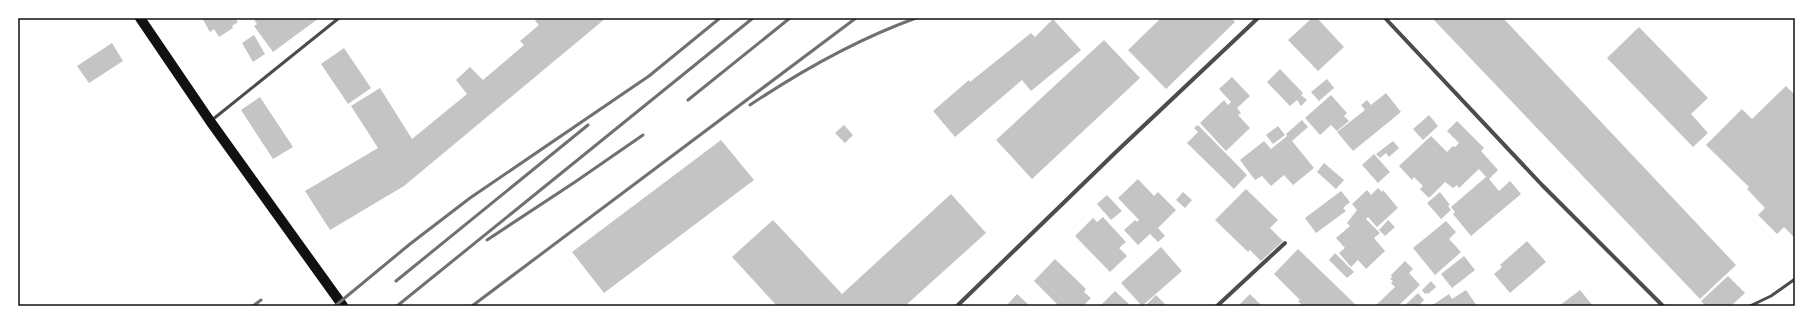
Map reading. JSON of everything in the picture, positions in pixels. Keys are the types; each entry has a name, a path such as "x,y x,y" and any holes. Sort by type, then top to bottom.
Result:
{"main road":[{"path":"140,18 210,121 343,306"}],"street":[{"path":"957,306 1117,150 1258,18"},
{"path":"1385,18 1542,185 1663,306"},
{"path":"1217,306 1285,243"}],"lane":[{"path":"210,121 338,18"},
{"path":"1750,306 1771,296 1795,278"}],"building":[{"path":"202,18 235,18 238,22 232,26 233,28 219,37 214,29 210,32"},
{"path":"253,18 319,18 273,52 254,26 257,24"},
{"path":"538,18 606,18 404,186 330,230 305,191 378,148 351,106 380,88 412,139 467,94 456,80 470,67 483,80 524,45 520,41 539,25 535,21"},
{"path":"1161,18 1231,18 1235,22 1166,89 1128,50"},
{"path":"1312,18 1317,18 1344,47 1318,71 1288,40"},
{"path":"1432,18 1503,18 1736,265 1700,299"},
{"path":"1053,19 1081,50 1031,91 1022,80 955,137 933,111 969,80 970,82 1031,33 1035,37"},
{"path":"1639,27 1708,98 1691,114 1708,133 1693,147 1607,58"},
{"path":"254,35 265,54 253,62 242,43"},
{"path":"1104,40 1140,78 1032,179 996,140"},
{"path":"112,43 123,61 89,83 77,66"},
{"path":"344,48 371,88 348,104 321,64"},
{"path":"1280,69 1303,93 1301,95 1307,100 1301,106 1297,100 1290,106 1267,82"},
{"path":"1232,77 1250,96 1237,108 1241,113 1238,115 1250,128 1226,151 1200,123 1224,100 1228,105 1231,102 1219,89"},
{"path":"1327,79 1334,88 1319,101 1311,92"},
{"path":"1786,86 1795,95 1795,238 1784,227 1777,234 1758,215 1765,208 1747,189 1749,187 1706,145 1742,109 1752,119"},
{"path":"1386,93 1401,112 1353,151 1337,132 1365,110 1361,105 1367,100 1371,105"},
{"path":"1331,95 1347,113 1344,116 1349,121 1337,131 1331,125 1320,135 1305,118"},
{"path":"260,97 293,147 273,159 241,110"},
{"path":"1429,115 1438,126 1423,140 1413,129"},
{"path":"1302,120 1308,127 1292,141 1314,168 1293,185 1284,175 1271,186 1262,176 1255,180 1240,160 1264,141 1271,149 1287,136 1286,134"},
{"path":"1457,121 1484,148 1481,151 1498,170 1489,179 1499,191 1510,181 1521,194 1471,236 1453,214 1455,212 1451,207 1486,177 1479,169 1459,188 1457,185 1453,188 1445,182 1429,198 1420,189 1423,186 1414,177 1412,180 1399,166 1431,136 1447,152 1453,146 1455,147 1459,143 1447,131"},
{"path":"844,125 853,135 845,143 835,133"},
{"path":"1198,125 1247,175 1234,189 1187,143 1198,132 1194,128"},
{"path":"1278,126 1285,135 1273,144 1266,135"},
{"path":"721,140 754,180 604,293 572,252"},
{"path":"1393,141 1399,148 1389,157 1386,153 1380,158 1376,154"},
{"path":"1374,154 1390,172 1378,183 1362,165"},
{"path":"1324,163 1344,180 1336,189 1317,172"},
{"path":"1138,179 1154,196 1158,192 1176,210 1158,228 1165,236 1158,242 1150,234 1138,245 1124,230 1135,220 1137,222 1139,220 1118,198"},
{"path":"1378,188 1382,192 1383,190 1398,208 1377,227 1368,217 1366,219 1380,233 1374,238 1385,251 1366,269 1358,260 1351,267 1339,253 1345,248 1336,238 1350,226 1347,223 1357,210 1352,204 1367,190 1371,195"},
{"path":"1246,189 1278,220 1270,228 1283,241 1261,261 1250,250 1248,252 1215,220"},
{"path":"1341,191 1350,202 1343,208 1346,211 1316,233 1305,218"},
{"path":"1183,192 1192,200 1185,208 1176,200"},
{"path":"1440,192 1450,205 1448,206 1451,210 1441,219 1427,203"},
{"path":"951,194 986,233 905,306 777,306 732,257 773,220 842,294"},
{"path":"1107,195 1122,211 1111,220 1097,204"},
{"path":"1103,217 1126,242 1119,248 1127,256 1110,272 1075,236 1093,218 1097,222"},
{"path":"1388,220 1395,227 1385,236 1379,230"},
{"path":"1446,221 1456,232 1449,239 1461,252 1435,275 1413,248"},
{"path":"1527,241 1546,262 1510,293 1494,274 1502,267 1500,265"},
{"path":"1161,247 1182,271 1142,306 1121,283"},
{"path":"1298,249 1357,306 1303,306 1298,301 1300,300 1274,274"},
{"path":"1335,253 1354,272 1347,278 1329,260"},
{"path":"1464,256 1475,270 1452,288 1441,274"},
{"path":"1055,259 1086,289 1084,292 1091,298 1083,306 1059,306 1034,281"},
{"path":"1405,261 1413,269 1409,273 1420,285 1398,306 1375,306 1395,287 1391,283 1393,281 1390,279 1392,277 1391,275"},
{"path":"1728,276 1745,293 1731,306 1706,306 1701,301"},
{"path":"1431,281 1436,287 1428,294 1425,294 1422,290"},
{"path":"1466,290 1477,306 1431,306 1449,294 1452,299"},
{"path":"1580,290 1593,306 1559,306"},
{"path":"1115,291 1131,306 1100,306"},
{"path":"1418,293 1424,300 1418,306 1404,306"},
{"path":"1017,294 1030,306 1006,306"},
{"path":"1250,294 1262,306 1238,306"},
{"path":"1156,295 1167,306 1145,306"}],"railway":[{"path":"335,306 410,244 470,198 649,76 720,18"},
{"path":"397,306 753,18"},
{"path":"688,100 790,18"},
{"path":"472,306 856,18"},
{"path":"750,105 789,80 830,57 894,26 916,18"},
{"path":"396,281 588,125"},
{"path":"487,240 643,135"},
{"path":"253,306 261,300"}]}
